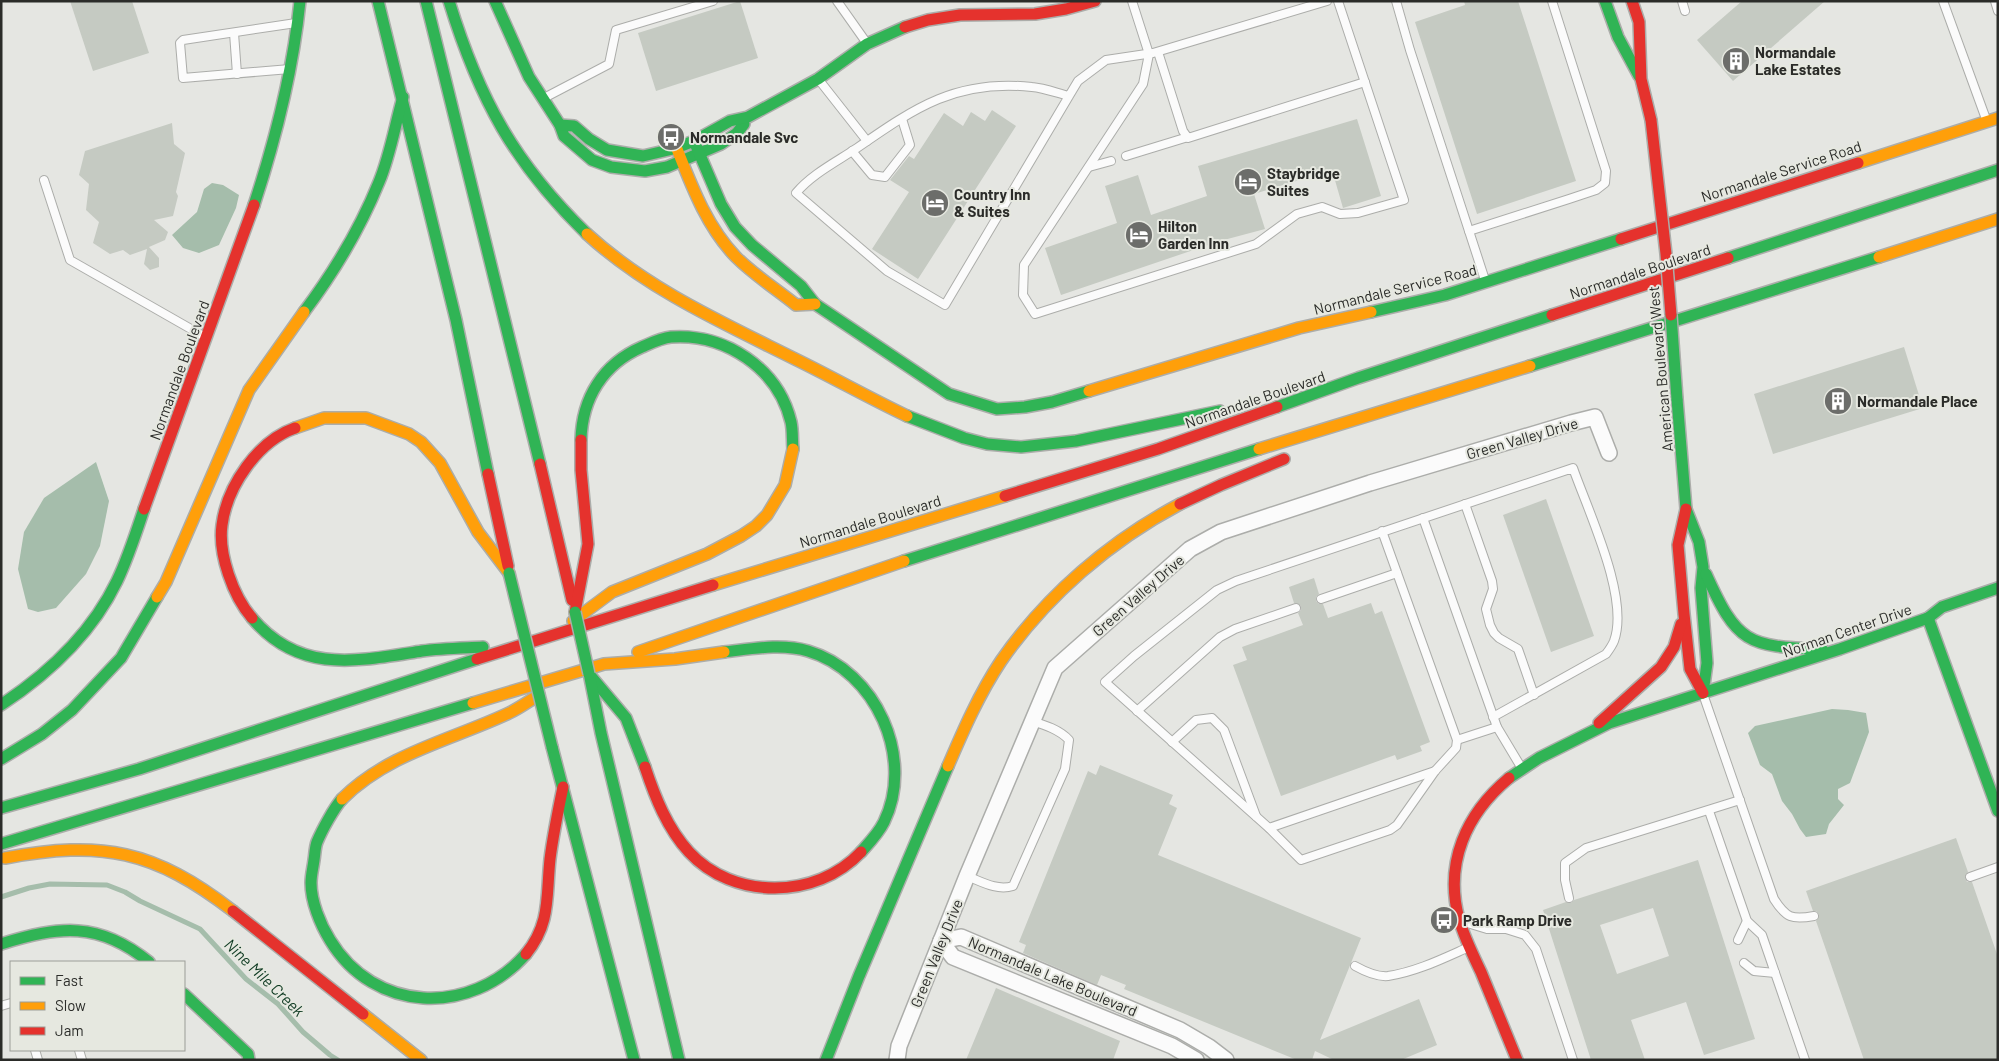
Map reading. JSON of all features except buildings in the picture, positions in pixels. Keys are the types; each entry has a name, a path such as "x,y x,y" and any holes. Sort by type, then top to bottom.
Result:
{"main road":[{"name":"Normandale Boulevard","path":"1,705 20,693 56,662 88,627 114,585 132,544 258,194 278,130 292,69 300,1"},
{"path":"378,1 456,320 509,572 552,748 634,1060"},
{"path":"426,1 562,552 601,733 679,1060"},
{"path":"449,1 458,35 477,84 502,131 528,172 568,217 616,260 673,296 876,400 934,427 972,441 1010,447 1062,444 1146,428 1227,409"},
{"path":"495,1 523,64 560,125 564,136 592,160 611,168 645,171 666,167 700,154 737,133 748,117"},
{"path":"560,125 574,126 589,139 607,150 643,156 677,148 730,121 748,117 818,79 868,44 895,30 928,20 960,15 1035,14 1066,9 1096,1"},
{"name":"American Boulevard West","path":"1605,1 1618,37 1641,79"},
{"name":"American Boulevard West","path":"1632,1 1639,22 1641,79 1651,120 1666,254 1686,509 1699,542 1703,567 1701,588 1707,663 1703,693"},
{"path":"1,759 42,734 72,710 121,658 126,650 166,582 249,390 325,284 355,235 380,182 402,97"},
{"name":"Normandale Service Road","path":"694,141 721,204 735,227 752,245 801,286 815,304 949,394 997,409 1025,408 1052,402 1299,328 1428,299 1992,119"},
{"name":"Normandale Service Road","path":"677,148 702,208 721,240 745,265 796,305 815,304"},
{"name":"Normandale Boulevard","path":"1,808 139,770 558,632 1158,448 1358,378 1998,170"},
{"path":"1,844 576,673 866,572 1572,354 1998,219"},
{"path":"558,632 612,592 718,549 742,535 766,516 780,494 788,473 792,451 792,432 780,391 754,361 716,341 696,337 670,337 632,351 616,362 590,394 583,413 579,436 588,545 575,612"},
{"path":"1255,402 1358,378"},
{"path":"1341,436 1478,382"},
{"path":"509,572 475,528 446,469 427,448 402,430 370,419 341,415 319,418 299,424 280,434 260,449 245,466 233,486 226,506 222,529 222,551 227,577 236,597 251,619 268,637 284,647 304,655 328,660 353,662 438,649 519,646"},
{"path":"826,1060 850,996 959,742 986,687 1023,632 1063,590 1108,551 1162,514 1223,483 1296,454"},
{"name":"American Boulevard West","path":"1686,509 1678,545 1684,614 1690,669 1703,693"},
{"path":"1703,567 1721,608 1739,632 1750,639 1763,645 1780,648 1840,649"},
{"name":"Norman Center Drive","path":"1703,693 1840,649 1928,618 1942,607 1998,588"},
{"path":"1591,731 1661,667 1674,647 1684,614"},
{"path":"1928,618 1998,812"},
{"path":"589,674 629,723 650,784 680,844 700,862 720,876 739,884 762,889 806,886 829,877 851,864 878,832 887,815 894,778 894,758 890,734 882,712 871,695 858,680 826,659 807,651 765,648 667,660 604,664"},
{"path":"563,788 550,860 546,905 541,930 526,955 504,976 481,989 452,999 404,998 364,980 347,966 330,944 320,927 314,907 311,884 312,865 316,845 324,823 340,800 362,780 397,760 510,712 576,673"},
{"path":"1517,1060 1459,920 1454,892 1454,871 1458,849 1467,826 1494,790 1522,769 1609,723 1703,693"},
{"path":"1,859 63,848 100,849 151,861 176,873 218,901 421,1060"},
{"path":"1,944 31,935 61,930 92,932 120,942 148,961"},
{"path":"185,995 248,1054 249,1060"}],"street":[{"name":"Green Valley Drive","path":"897,1060 899,1046 967,876 1055,668 1190,550 1220,532 1370,483 1571,422 1595,417 1609,453"},
{"name":"Normandale Lake Boulevard","path":"1196,1060 1172,1046 953,957 941,941 961,937 1180,1030 1209,1047 1226,1060"}],"lane":[{"path":"544,98 609,64 616,30 713,1"},
{"path":"836,1 868,44"},
{"path":"1132,1 1149,54 1144,84 1024,265 1023,294 1036,314 1256,244 1297,214 1322,207 1340,214 1358,213 1404,200 1338,1"},
{"path":"1069,96 1033,87 991,86 952,93 925,104 867,141 804,183 796,193 887,271 945,305 1078,81 1106,60 1158,52 1327,1"},
{"path":"1396,1 1410,50 1486,282"},
{"path":"1469,231 1596,190 1604,183 1606,171 1552,1"},
{"path":"1682,1 1685,12"},
{"path":"1944,1 1992,119"},
{"path":"1995,1 1998,11"},
{"path":"292,69 183,78 180,43 183,40 298,23"},
{"path":"234,33 236,74"},
{"path":"1158,52 1183,131 1188,137"},
{"path":"818,79 867,141"},
{"path":"1126,156 1365,82"},
{"path":"852,152 872,175 885,177 910,145 902,119"},
{"path":"1089,166 1111,160"},
{"path":"44,180 70,260 206,338"},
{"path":"1382,532 1456,740 1456,748 1435,771 1397,825 1390,830 1301,860 1269,828 1105,682 1134,656 1217,590 1262,571 1573,468 1611,573 1616,595 1618,622 1614,642 1606,654 1493,718"},
{"path":"1465,504 1492,581 1493,589 1486,609 1490,625 1499,638 1518,650 1534,695"},
{"path":"1423,518 1493,718 1522,769"},
{"path":"1321,599 1397,573"},
{"path":"1138,711 1220,637 1235,629 1296,608"},
{"path":"1703,693 1774,899 1781,910 1788,916 1798,919 1814,916"},
{"path":"1172,742 1196,720 1212,718 1219,723 1224,730 1256,818"},
{"path":"967,876 994,887 1006,888 1013,886 1064,769 1069,740 1044,724 1032,721"},
{"path":"1456,740 1497,727"},
{"path":"1269,828 1435,771"},
{"path":"1569,898 1564,880 1565,863 1586,848 1740,800"},
{"path":"1709,811 1747,921 1762,935 1805,1060"},
{"path":"1970,877 1998,868"},
{"path":"1459,920 1487,929 1506,929 1525,935 1536,949 1573,1060"},
{"path":"1738,940 1747,921"},
{"path":"1355,966 1364,971 1387,976 1421,967 1469,947"},
{"path":"1744,963 1754,971 1775,973"}],"shaded area":[{"path":"212,183 223,185 239,195 236,208 219,245 199,253 183,248 172,235 197,212 204,189"},
{"path":"96,462 109,501 100,546 86,574 56,608 38,612 28,609 18,569 24,532 44,498"},
{"path":"1832,709 1866,713 1869,732 1850,783 1838,789 1838,799 1844,805 1829,824 1826,834 1806,837 1782,801 1772,774 1760,765 1748,733 1755,726"}],"waterway":[{"name":"Nine Mile Creek","path":"1,897 29,888 50,884 107,885 125,892 200,929 246,979 278,1004 303,1032 338,1060"}],"traffic: fast":[{"path":"254,205 283,104 293,53 300,1"},
{"path":"378,1 456,320 488,474"},
{"path":"426,1 540,464"},
{"path":"449,1 473,69 502,128 519,155 539,181 561,208 587,234"},
{"path":"495,1 529,77 560,125 564,136 592,160 611,167 645,171 667,167 721,144 737,133 744,124"},
{"path":"1605,1 1618,37 1639,76"},
{"path":"560,125 574,126 589,139 607,150 643,156 673,149 694,141 730,121 748,117 818,79 867,44 905,27"},
{"path":"304,312 346,250 372,199 386,162 403,97"},
{"path":"694,141 721,204 735,227 752,245 801,286 815,304 949,394 997,409 1025,407 1052,402 1089,391"},
{"path":"1728,258 1998,170"},
{"path":"1371,312 1445,295 1621,239"},
{"path":"1530,366 1879,257"},
{"path":"1277,407 1358,378 1552,315"},
{"path":"1671,315 1677,399"},
{"path":"581,440 585,410 590,397 597,384 616,363 628,354 660,340 671,337 691,337 711,341 729,348 762,370 774,385 784,403 791,422 793,449"},
{"path":"1677,399 1686,509 1699,542 1703,567 1701,588 1707,663 1703,693"},
{"path":"907,416 964,438 987,444 1021,447 1076,441 1220,411"},
{"path":"904,561 1259,449"},
{"path":"1,705 52,666 82,635 95,618 117,581 144,509"},
{"path":"509,573 552,747"},
{"path":"1706,574 1727,615 1747,637 1761,643 1777,646 1822,649"},
{"path":"1509,778 1539,758 1609,723 1840,649 1928,618 1942,607 1998,588"},
{"path":"1,759 42,734 72,710 121,658 157,597"},
{"path":"575,612 589,674"},
{"path":"252,618 270,636 290,649 310,656 331,660 353,660 430,650 483,647"},
{"path":"1928,618 1998,811"},
{"path":"724,652 777,647 808,651 832,661 853,677 870,697 883,720 892,745 895,771 892,797 884,822 861,852"},
{"path":"1,808 139,769 477,659"},
{"path":"589,674 626,718 645,767"},
{"path":"590,678 601,733 679,1060"},
{"path":"1,844 473,703"},
{"path":"552,747 634,1060"},
{"path":"826,1060 859,976 948,766"},
{"path":"342,799 328,819 317,842 311,890 314,905 323,927 330,940 349,964 371,982 397,993 424,998 451,997 478,989 503,974 526,954"},
{"path":"1,944 42,933 78,931 113,939 148,961"},
{"path":"185,995 248,1054 249,1060"}],"traffic: slow":[{"path":"1858,163 1998,118"},
{"path":"677,149 701,206 717,233 736,257 796,305 815,304"},
{"path":"1879,257 1998,219"},
{"path":"587,234 635,272 686,304 907,416"},
{"path":"157,597 166,582 249,390 304,312"},
{"path":"1089,391 1299,328 1371,312"},
{"path":"1259,449 1530,366"},
{"path":"295,428 324,418 366,418 409,434 421,442 440,463 478,532 509,573"},
{"path":"573,621 612,592 707,554 756,526 767,515 785,485 793,449"},
{"path":"713,585 1005,496"},
{"path":"948,766 972,713 993,674 1038,614 1081,572 1104,553 1129,535 1180,504"},
{"path":"638,652 904,561"},
{"path":"473,703 604,664 675,659 724,652"},
{"path":"342,799 379,770 421,749 509,713 539,695"},
{"path":"5,858 70,850 99,851 126,855 178,874 205,890 233,911"},
{"path":"363,1014 421,1060"}],"traffic: jam":[{"path":"905,27 928,20 960,15 1035,14 1066,9 1095,1"},
{"path":"1632,1 1639,22 1641,79 1651,120"},
{"path":"1651,120 1671,315"},
{"path":"1621,239 1858,163"},
{"path":"144,509 254,205"},
{"path":"1552,315 1728,258"},
{"path":"1005,496 1158,449 1277,407"},
{"path":"252,618 245,609 228,574 221,536 225,510 230,495 246,467 257,454 281,434 295,428"},
{"path":"575,612 588,544 581,470 581,440"},
{"path":"1180,504 1284,459"},
{"path":"540,464 572,600"},
{"path":"488,474 508,566"},
{"path":"1686,509 1678,545 1684,614 1690,669 1703,693"},
{"path":"477,659 713,585"},
{"path":"1599,723 1661,667 1674,647 1681,624"},
{"path":"645,767 662,812 681,843 707,868 728,879 751,886 775,888 798,886 821,879 842,868 861,852"},
{"path":"1509,778 1481,807 1470,824 1462,841 1454,878 1455,898 1461,926 1517,1060"},
{"path":"526,954 534,943 544,920 551,850 563,787"},
{"path":"233,911 363,1014"}],"place":[{"name":"Normandale Lake Estates","path":"1736,61"},
{"name":"Normandale Svc","path":"671,137"},
{"name":"Staybridge Suites","path":"1248,182"},
{"name":"Country Inn & Suites","path":"935,203"},
{"name":"Hilton Garden Inn","path":"1139,235"},
{"name":"Normandale Place","path":"1838,401"},
{"name":"Park Ramp Drive","path":"1444,920"}]}
